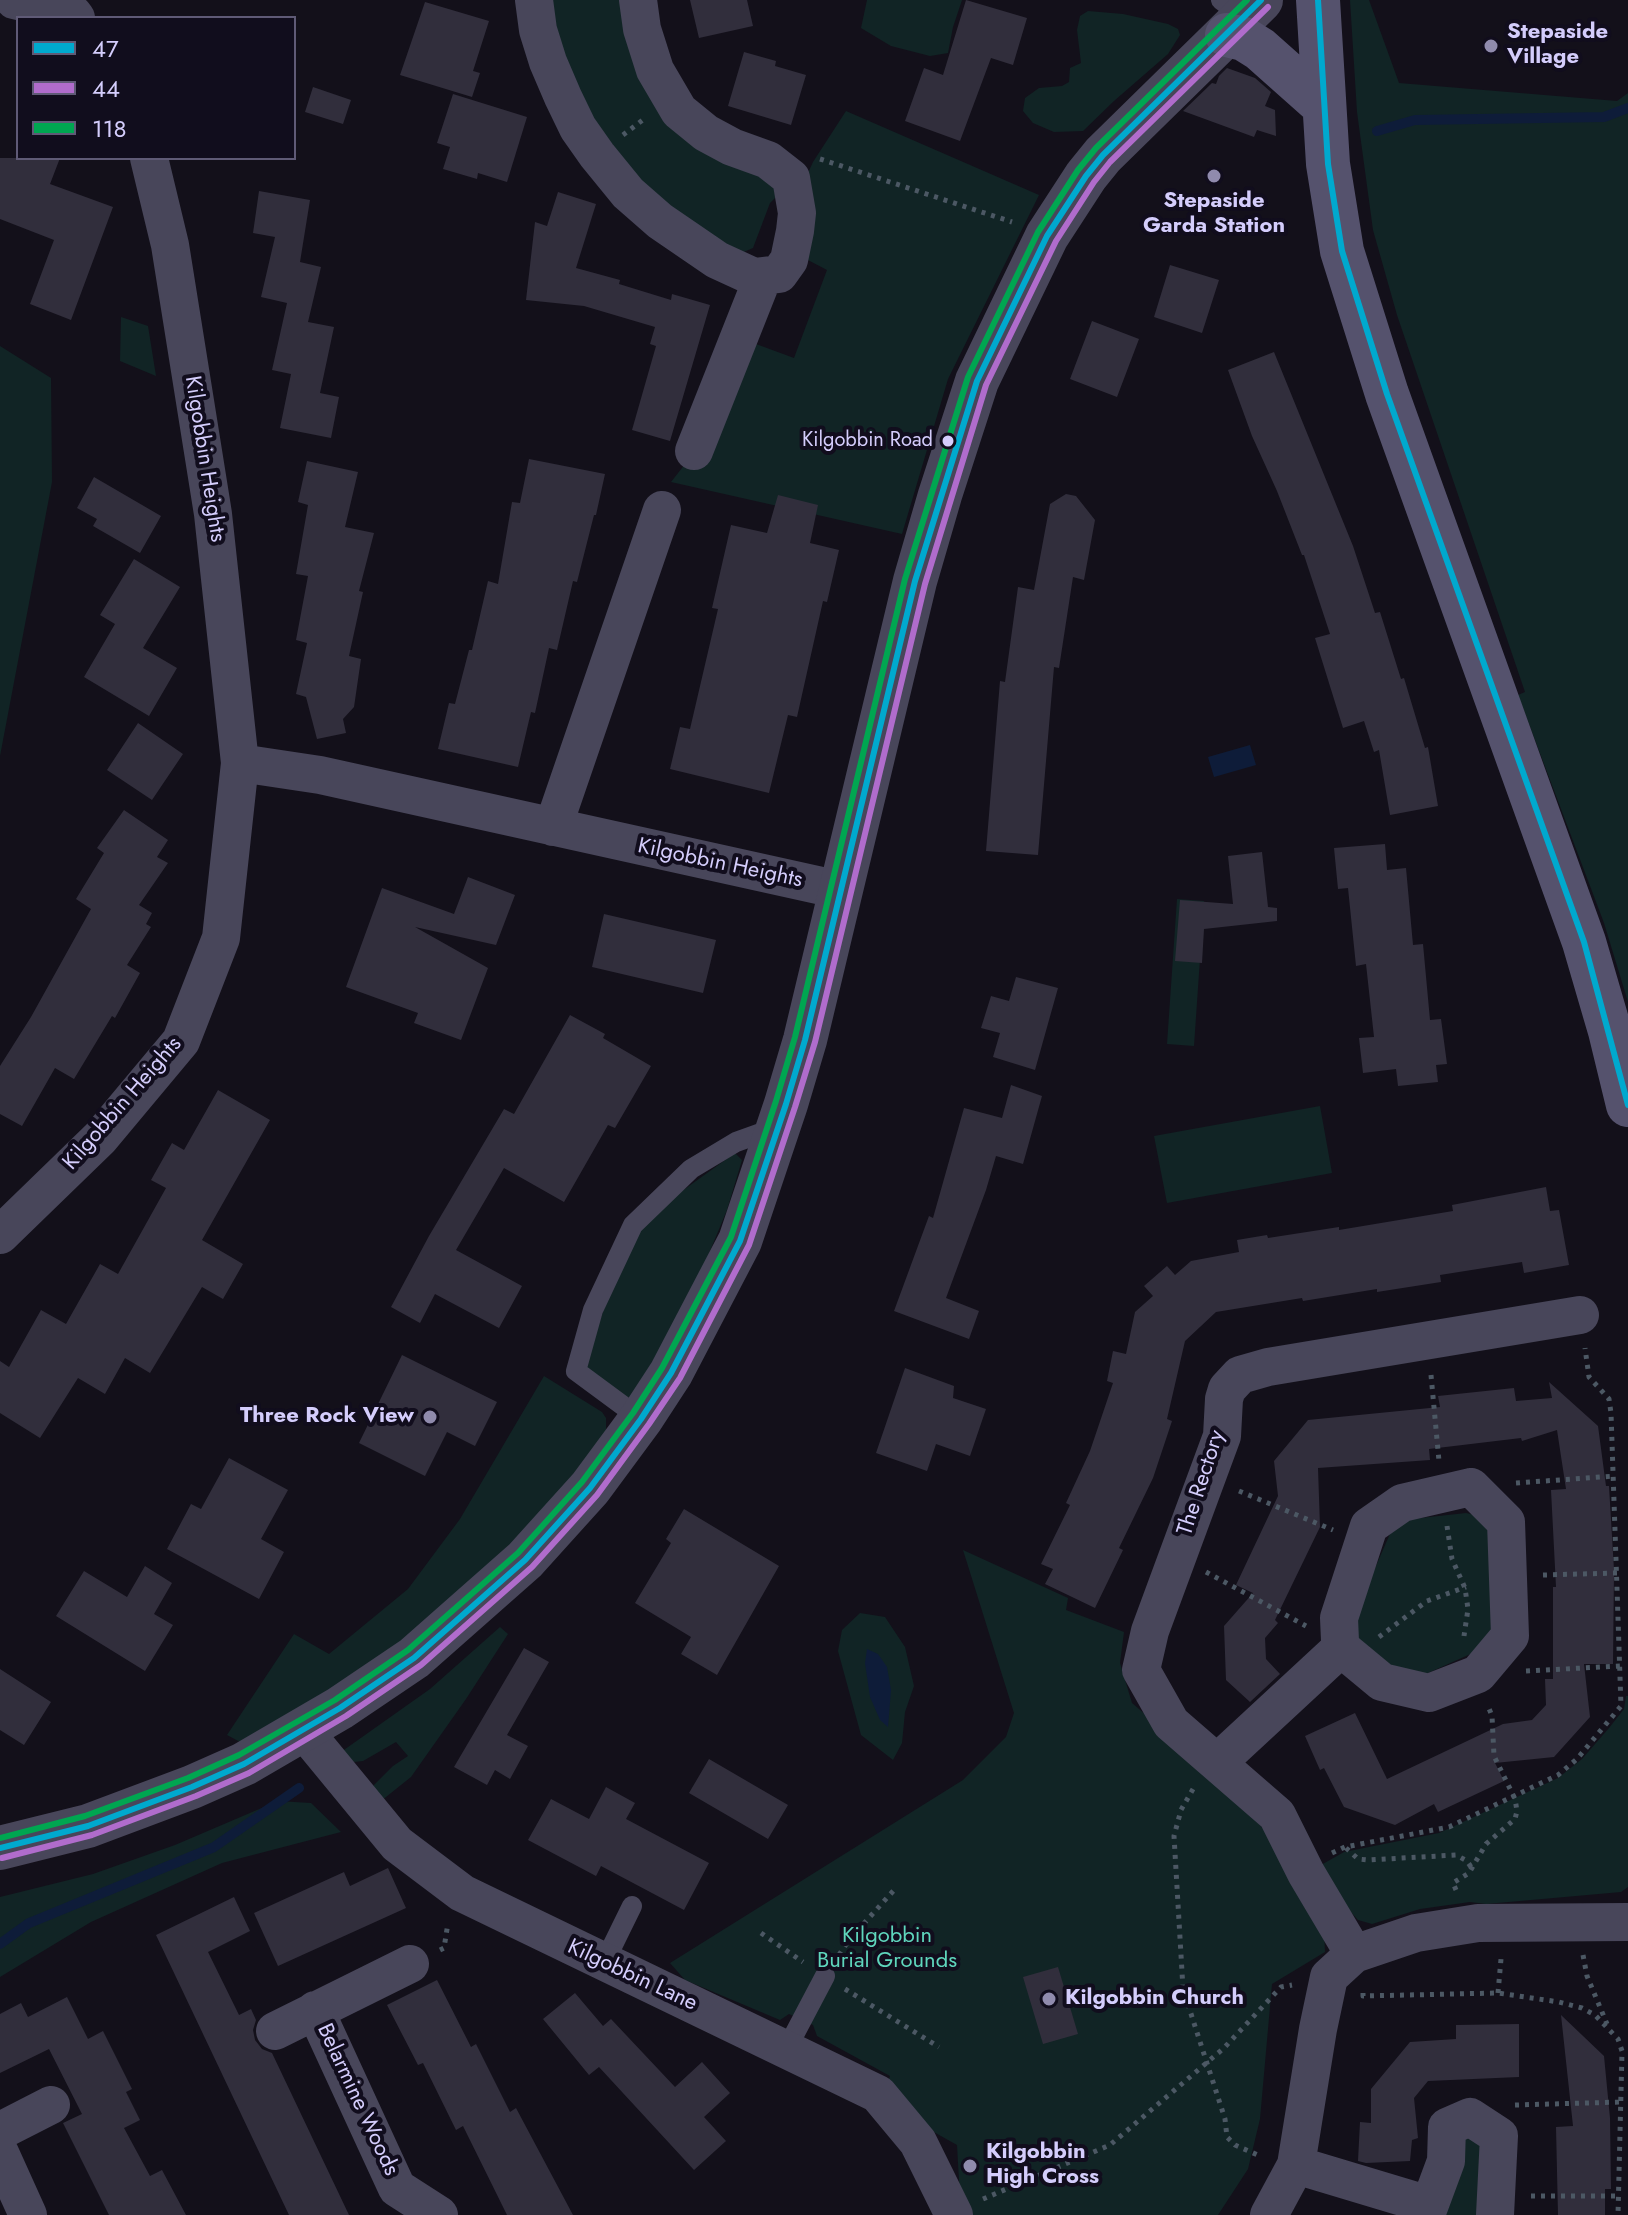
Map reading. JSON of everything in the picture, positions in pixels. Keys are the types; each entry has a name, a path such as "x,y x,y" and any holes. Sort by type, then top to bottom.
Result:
{"main road":[{"path":"1318,0 1323,105 1336,224 1351,284 1584,942 1628,1105"},
{"path":"1238,13 1244,39 1260,49 1323,105"}],"street":[{"path":"14,0 74,16"},
{"path":"534,0 538,30 548,62 578,128 628,193 692,244 747,274 763,277 779,274 789,260 797,213 791,178 768,160 732,147 706,133 679,111 655,70 642,29 638,0"},
{"path":"0,1848 88,1826 244,1764 304,1731 414,1658 506,1578 590,1488 641,1419 671,1373 740,1241 778,1126 805,1040 915,581 977,381 1047,236 1086,176 1238,13"},
{"name":"Kilgobbin Heights","path":"0,1235 100,1138 181,1041 221,938 240,763 213,514 170,245 149,160"},
{"path":"694,451 763,277"},
{"path":"553,827 662,510"},
{"name":"Kilgobbin Heights","path":"240,763 320,775 840,890"},
{"name":"The Rectory","path":"1348,1961 1277,1815 1171,1723 1141,1670 1150,1631 1222,1436 1224,1399 1231,1382 1240,1375 1268,1367 1580,1315"},
{"path":"1471,1487 1491,1506 1506,1522 1510,1636 1486,1664 1429,1693 1382,1682 1345,1650 1339,1618 1369,1526 1402,1503 1471,1487"},
{"path":"1218,1762 1345,1650"},
{"name":"Kilgobbin Lane","path":"304,1731 397,1844 462,1893 878,2094 918,2142 954,2213"},
{"path":"1269,2215 1296,2165 1318,2029 1348,1961 1416,1933 1478,1923 1628,1922"},
{"name":"Belarmine Woods","path":"275,2031 410,1964"},
{"name":"Belarmine Woods","path":"315,2010 397,2188 439,2215"},
{"path":"0,2131 51,2105"},
{"path":"1296,2165 1427,2210 1446,2161 1447,2127 1470,2117 1499,2136 1496,2206"},
{"path":"0,2153 28,2215"}],"lane":[{"path":"641,1419 576,1371 593,1310 619,1254 633,1225 691,1169 736,1142 778,1126"},
{"path":"604,1963 632,1906"},
{"path":"786,2050 825,1976"}],"path":[{"path":"618,140 650,115"},
{"path":"814,157 984,212"},
{"path":"1428,1341 1442,1494 1452,1559 1465,1588 1468,1609 1463,1633 1486,1664 1494,1756 1515,1799 1517,1811 1515,1819 1486,1844 1469,1873 1453,1883 1456,1891 1466,1894"},
{"path":"1207,1476 1364,1543"},
{"path":"1491,1506 1514,1483 1615,1476"},
{"path":"1177,1560 1220,1578 1345,1650 1390,1627 1427,1601 1465,1588 1507,1577 1618,1573"},
{"path":"1486,1664 1515,1672 1620,1666"},
{"path":"1218,1762 1192,1791 1181,1810 1174,1836 1183,1989 1225,2119 1227,2137 1248,2152 1296,2165"},
{"path":"1345,1847 1358,1859 1456,1855 1471,1867"},
{"path":"825,1976 849,1940 895,1889"},
{"path":"1582,1922 1587,1976 1609,2030 1622,2051 1618,2215"},
{"path":"954,2213 1110,2145 1207,2062 1281,1987 1348,1961 1363,1996 1498,1993 1526,1996 1582,2008 1595,2015 1609,2030"},
{"path":"1492,2131 1517,2103 1622,2102"},
{"path":"1496,2206 1618,2196"}],"green space":[{"path":"545,0 626,0 635,48 779,194 770,203 753,248 739,254 652,195 585,116"},
{"path":"867,0 962,0 948,53 930,56 891,46 861,28"},
{"path":"1350,0 1369,0 1399,83 1617,101 1628,93 1628,1002 1604,923 1518,695 1525,692 1397,315 1373,230 1357,112"},
{"path":"1088,11 1123,14 1168,24 1178,29 1180,35 1168,54 1083,131 1054,132 1033,123 1023,111 1025,98 1039,88 1062,86 1069,82 1070,68 1081,63 1077,30 1080,16"},
{"path":"846,111 1039,195 948,379 902,534 671,482 707,436 756,344 794,358 827,270 806,259 803,184 813,162"},
{"path":"121,317 148,326 156,376 120,361"},
{"path":"0,346 51,378 52,482 0,756"},
{"path":"1177,899 1204,901 1194,1046 1167,1044"},
{"path":"1320,1106 1332,1173 1167,1203 1154,1136"},
{"path":"735,1153 742,1160 727,1210 695,1287 632,1398 621,1397 590,1377 585,1363 620,1263 642,1228 664,1204"},
{"path":"544,1376 602,1412 606,1418 606,1430 602,1444 485,1575 349,1683 242,1743 227,1735 294,1634 329,1654 408,1589 460,1519"},
{"path":"1466,1513 1484,1517 1491,1531 1493,1636 1484,1648 1410,1681 1354,1639 1361,1600 1393,1527 1402,1520"},
{"name":"Kilgobbin Burial Grounds","path":"963,1550 1068,1598 1066,1610 1124,1632 1120,1663 1132,1703 1218,1777 1290,1859 1324,1929 1325,1952 1272,1984 1260,2119 1248,2169 1218,2215 969,2215 960,2198 957,2145 932,2131 887,2085 890,2076 817,2036 813,2025 789,2014 780,2020 685,1980 670,1963 963,1780 1006,1737 1014,1713"},
{"path":"860,1613 885,1617 905,1647 914,1686 905,1712 902,1743 893,1760 861,1735 838,1651 842,1630"},
{"path":"500,1627 508,1634 411,1777 371,1809 364,1795 393,1766 408,1756 396,1742 363,1761 354,1762 341,1752 430,1689"},
{"path":"1626,1696 1628,1887 1621,1892 1486,1904 1470,1902 1420,1909 1372,1924 1358,1920 1348,1909 1321,1865 1344,1852 1439,1833 1558,1778 1582,1759 1609,1728 1624,1709"},
{"path":"278,1801 311,1803 341,1832 222,1863 91,1922 0,1977 0,1897 93,1874 175,1845"},
{"path":"1463,2136 1482,2136 1480,2215 1442,2215"}],"water":[{"path":"1250,745 1256,765 1214,777 1208,757"},
{"path":"867,1649 878,1654 887,1667 891,1690 888,1727 880,1720 870,1697 865,1663"}],"building":[{"path":"690,0 747,0 753,26 699,38"},
{"path":"966,0 1027,18 1013,65 991,58 960,141 905,121 924,68 943,75"},
{"path":"425,2 489,21 473,71 480,73 472,97 400,75"},
{"path":"744,52 776,61 775,66 806,75 791,125 728,106"},
{"path":"1227,68 1255,78 1271,92 1265,106 1275,110 1276,136 1257,130 1254,137 1183,111 1212,83 1216,84"},
{"path":"313,87 351,100 343,124 305,112"},
{"path":"453,94 527,117 507,182 478,173 477,179 443,169 450,147 437,143"},
{"path":"0,158 59,160 50,184 113,207 71,320 30,304 54,240 0,219"},
{"path":"259,191 310,200 300,262 321,267 308,322 334,327 320,393 339,397 331,438 280,428 291,374 272,370 287,303 261,297 275,237 253,233"},
{"path":"558,192 596,204 576,268 620,280 619,284 671,300 672,294 710,305 670,441 632,430 656,346 650,344 655,327 584,306 526,300 535,222 547,226"},
{"path":"1170,265 1219,280 1202,333 1154,317"},
{"path":"1092,321 1139,339 1117,397 1070,379"},
{"path":"1274,352 1353,546 1375,613 1380,612 1401,679 1404,678 1425,748 1428,747 1438,806 1390,815 1379,750 1374,752 1364,721 1343,728 1315,638 1330,634 1304,555 1252,436 1228,370"},
{"path":"529,459 605,474 577,582 573,581 557,650 549,648 535,713 531,712 518,767 438,749 449,703 455,704 469,650 472,650 488,581 498,584 512,502 520,503"},
{"path":"307,461 358,472 345,527 374,533 359,591 363,592 349,656 361,659 354,707 343,719 346,733 317,739 306,697 296,694 307,643 296,640 308,576 296,574 308,505 298,502"},
{"path":"94,477 161,516 140,553 93,526 97,519 77,508"},
{"path":"1066,494 1076,496 1095,520 1084,580 1073,577 1059,668 1054,667 1038,855 986,851 1000,681 1005,682 1018,587 1034,590 1050,504"},
{"path":"778,495 818,505 810,543 839,550 827,602 823,601 797,717 788,715 769,793 670,769 680,727 690,729 718,609 712,608 731,525 767,533"},
{"path":"134,559 180,587 143,648 177,668 149,716 84,677 115,624 100,615"},
{"path":"138,723 183,754 152,800 107,770"},
{"path":"124,810 168,840 157,857 168,863 139,905 152,913 146,924 151,927 127,965 140,973 115,1018 112,1016 74,1079 55,1068 22,1126 0,1114 0,1066 91,909 76,899 104,853 97,848"},
{"path":"1385,844 1387,870 1406,868 1413,945 1423,944 1430,1020 1441,1019 1447,1064 1436,1065 1438,1082 1398,1086 1396,1069 1363,1073 1359,1038 1374,1037 1366,964 1356,966 1348,888 1338,889 1334,848"},
{"path":"1262,852 1268,907 1277,908 1277,921 1204,929 1202,963 1175,961 1180,900 1233,904 1228,856"},
{"path":"468,877 515,895 496,945 415,927 488,968 461,1040 414,1023 418,1013 346,987 382,888 454,914"},
{"path":"604,914 716,940 703,993 592,967"},
{"path":"1016,977 1058,988 1035,1070 993,1057 1000,1033 981,1028 991,996 1009,1001"},
{"path":"570,1015 605,1034 603,1038 651,1066 615,1128 608,1125 564,1202 504,1168 456,1250 522,1286 499,1328 435,1294 420,1323 391,1307 504,1109 514,1114"},
{"path":"1011,1085 1042,1096 1023,1164 996,1156 946,1298 979,1311 969,1339 894,1311 929,1216 933,1218 964,1108 1002,1118"},
{"path":"218,1090 270,1120 202,1240 243,1264 223,1299 202,1287 150,1373 125,1358 105,1394 78,1378 40,1438 0,1413 0,1361 9,1367 41,1310 66,1324 100,1264 118,1274 166,1188 151,1180 172,1143 184,1150"},
{"path":"1546,1187 1550,1211 1559,1210 1569,1265 1524,1273 1522,1262 1440,1275 1441,1282 1303,1301 1302,1298 1216,1312 1185,1341 1167,1419 1172,1421 1153,1478 1119,1548 1123,1550 1095,1608 1045,1584 1053,1569 1041,1564 1070,1505 1066,1503 1090,1451 1113,1383 1107,1381 1113,1351 1126,1354 1135,1312 1153,1296 1144,1286 1167,1266 1175,1275 1191,1261 1239,1252 1237,1240 1339,1227 1339,1230 1453,1211 1452,1205"},
{"name":"Three Rock View","path":"402,1355 497,1402 475,1446 447,1432 425,1476 359,1443"},
{"path":"905,1368 954,1386 953,1398 986,1409 970,1456 936,1444 927,1471 876,1453"},
{"path":"1549,1382 1598,1426 1606,1486 1609,1486 1614,1570 1613,1664 1584,1664 1590,1717 1554,1757 1495,1763 1504,1781 1438,1812 1434,1804 1395,1825 1344,1807 1324,1768 1320,1770 1305,1736 1355,1713 1387,1779 1503,1724 1532,1720 1546,1705 1545,1679 1553,1679 1553,1587 1556,1587 1551,1490 1566,1489 1557,1430 1522,1441 1521,1438 1429,1449 1430,1460 1318,1468 1320,1527 1275,1620 1278,1623 1265,1638 1266,1659 1280,1674 1250,1702 1226,1680 1224,1626 1253,1593 1236,1585 1278,1496 1274,1461 1308,1420 1440,1407 1438,1396 1514,1388 1516,1401 1552,1398"},
{"path":"229,1458 288,1490 261,1539 284,1552 259,1599 167,1549 191,1504 201,1509"},
{"path":"684,1509 779,1566 717,1675 681,1654 691,1637 635,1603 671,1543 666,1539"},
{"path":"145,1566 172,1583 154,1614 173,1625 145,1671 56,1616 84,1571 127,1597"},
{"path":"524,1648 549,1662 507,1735 528,1746 510,1779 495,1770 487,1785 454,1767"},
{"path":"0,1669 51,1702 24,1745 0,1730"},
{"path":"709,1759 788,1805 768,1839 689,1793"},
{"path":"606,1787 635,1803 626,1819 709,1863 684,1910 601,1866 596,1876 528,1840 551,1799 589,1819"},
{"path":"388,1868 406,1908 278,1966 254,1913 344,1872 350,1886"},
{"path":"234,1897 250,1931 208,1952 239,2015 251,2009 256,2020 253,2030 255,2040 262,2049 272,2053 349,2215 289,2215 156,1935"},
{"name":"Kilgobbin Church","path":"1058,1967 1078,2034 1043,2044 1023,1977"},
{"path":"437,1980 471,2047 476,2044 510,2112 516,2108 573,2215 507,2215 463,2126 456,2130 423,2063 418,2065 387,2005"},
{"path":"575,1993 603,2026 611,2019 675,2087 702,2062 730,2093 704,2117 726,2141 694,2170 599,2067 589,2075 543,2019"},
{"path":"67,1997 88,2039 103,2031 132,2089 126,2092 140,2120 124,2128 150,2176 162,2170 186,2215 109,2215 63,2123 82,2114 49,2049 0,2073 0,2014 21,2003 28,2017"},
{"path":"1561,2015 1604,2056 1610,2118 1611,2189 1605,2189 1605,2215 1558,2215 1556,2127 1573,2126"},
{"path":"1519,2024 1519,2077 1428,2081 1414,2098 1418,2138 1412,2140 1410,2161 1358,2161 1360,2122 1371,2123 1371,2089 1410,2042 1456,2039 1456,2025"}],"waterway":[{"path":"1377,131 1415,120 1604,117 1628,108"},
{"path":"0,1944 29,1923 214,1847 299,1788"}],"transit line":[{"name":"118","path":"0,1838 85,1816 188,1778 239,1755 335,1700 408,1650 518,1553 582,1482 633,1413 662,1368 731,1237 776,1101 795,1037 905,579 968,377 1038,232 1078,170 1096,148 1247,0"},
{"name":"47","path":"0,1848 88,1826 192,1787 244,1764 340,1708 414,1658 525,1560 590,1488 641,1419 671,1373 740,1241 786,1104 805,1040 915,581 977,381 1047,236 1086,176 1103,155 1261,0"},
{"name":"47","path":"1318,0 1328,164 1342,251 1387,394 1584,942 1628,1105"},
{"name":"44","path":"2,1858 92,1835 196,1796 249,1773 346,1716 421,1665 532,1567 597,1495 649,1424 680,1378 749,1245 795,1107 815,1042 925,584 986,385 1056,241 1094,182 1110,162 1268,7"}],"place":[{"name":"Stepaside Village","path":"1491,46"},
{"name":"Stepaside Garda Station","path":"1214,176"},
{"name":"Kilgobbin Road","path":"948,441"},
{"name":"Three Rock View","path":"430,1417"},
{"name":"Kilgobbin Church","path":"1049,1999"},
{"name":"Kilgobbin High Cross","path":"970,2166"}]}
